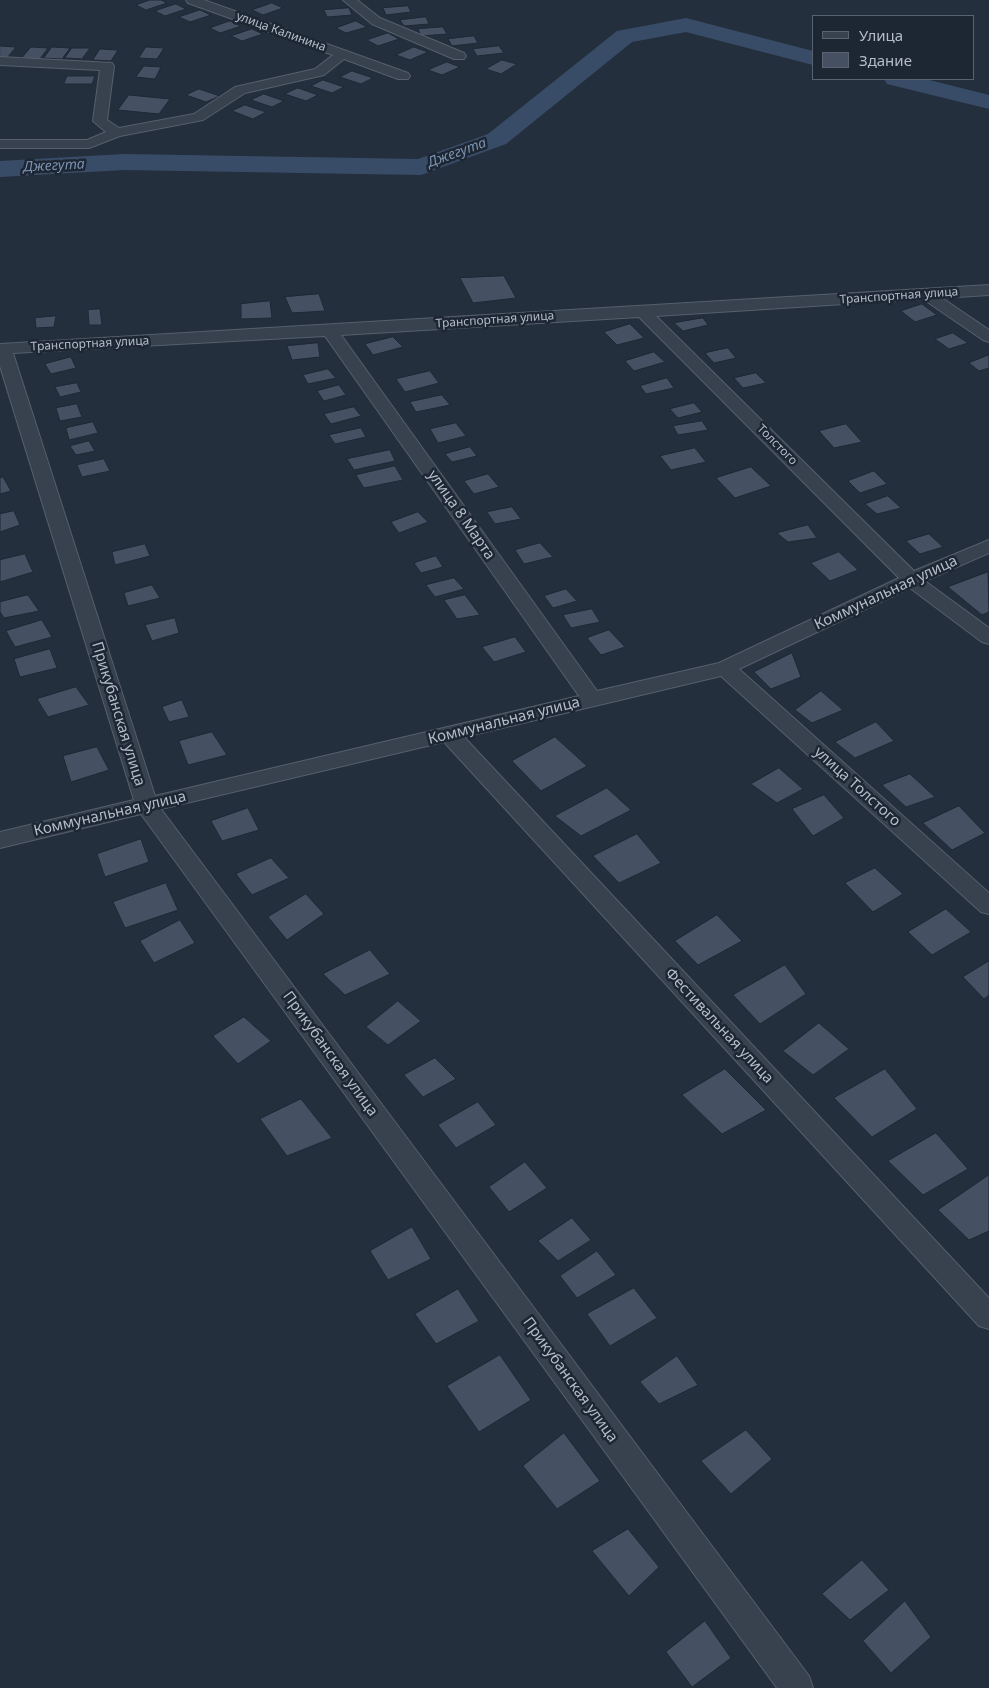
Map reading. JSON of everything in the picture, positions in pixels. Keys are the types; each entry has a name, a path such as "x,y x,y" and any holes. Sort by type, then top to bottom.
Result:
{"street":[{"name":"улица Калинина","path":"192,0 403,76"},
{"path":"349,0 376,21 460,56"},
{"name":"улица Калинина","path":"0,144 88,144 116,133 198,117 240,90 319,72 343,54"},
{"path":"0,61 107,66 100,122 116,133"},
{"name":"Транспортная улица","path":"2,349 330,332 642,310 989,290"},
{"path":"926,294 989,337"},
{"name":"Толстого","path":"642,310 912,580 989,638"},
{"name":"улица 8 Марта","path":"330,332 592,699"},
{"name":"Прикубанская улица","path":"2,349 147,806 797,1688"},
{"name":"Коммунальная улица","path":"0,840 450,735 725,668 989,546"},
{"name":"улица Толстого","path":"725,668 989,906"},
{"name":"Фестивальная улица","path":"450,735 989,1317"}],"building":[{"path":"150,0 161,0 167,3 146,10 136,5"},
{"path":"272,3 283,8 263,15 252,10"},
{"path":"176,4 186,9 165,16 155,11"},
{"path":"408,6 411,12 386,15 383,8"},
{"path":"349,8 352,15 327,17 324,10"},
{"path":"200,10 211,15 190,22 179,17"},
{"path":"426,17 429,24 404,26 400,20"},
{"path":"230,21 241,26 220,33 210,28"},
{"path":"356,21 367,27 346,33 336,28"},
{"path":"443,27 447,34 421,36 418,29"},
{"path":"252,29 263,34 242,41 231,36"},
{"path":"388,33 399,39 378,46 367,40"},
{"path":"474,36 478,43 452,46 448,39"},
{"path":"0,46 16,47 7,58 0,57"},
{"path":"499,46 504,53 477,56 473,49"},
{"path":"31,47 48,48 40,59 22,58"},
{"path":"52,47 70,48 62,59 44,58"},
{"path":"146,47 164,48 157,59 139,58"},
{"path":"414,47 428,52 410,60 396,55"},
{"path":"72,48 90,48 82,59 65,58"},
{"path":"100,49 118,50 111,61 93,60"},
{"path":"502,60 517,64 501,74 486,69"},
{"path":"447,62 460,67 442,75 428,70"},
{"path":"144,66 161,67 155,79 136,77"},
{"path":"352,71 373,78 361,84 340,77"},
{"path":"67,76 95,76 92,84 64,84"},
{"path":"323,80 344,87 332,93 311,86"},
{"path":"298,88 318,95 306,101 285,94"},
{"path":"199,89 220,96 206,102 186,95"},
{"path":"264,94 284,101 272,107 251,100"},
{"path":"129,95 170,99 159,114 118,110"},
{"path":"245,105 266,112 253,119 232,111"},
{"path":"504,276 516,298 473,303 460,278"},
{"path":"319,294 325,311 292,313 285,297"},
{"path":"270,301 272,318 241,319 241,304"},
{"path":"922,304 937,315 915,322 901,311"},
{"path":"100,309 102,325 89,325 88,310"},
{"path":"56,316 54,327 36,328 35,318"},
{"path":"703,318 708,325 683,331 674,323"},
{"path":"630,324 644,338 617,345 604,332"},
{"path":"953,333 968,343 949,349 935,339"},
{"path":"393,337 403,347 373,355 365,344"},
{"path":"318,343 320,357 292,360 287,346"},
{"path":"728,348 736,358 714,363 705,353"},
{"path":"654,352 665,362 634,371 625,361"},
{"path":"989,355 989,368 979,371 969,363"},
{"path":"71,357 76,368 51,374 45,364"},
{"path":"328,369 336,378 308,384 303,375"},
{"path":"430,371 439,383 405,392 396,379"},
{"path":"756,373 766,383 743,388 734,378"},
{"path":"667,378 674,388 646,394 640,386"},
{"path":"77,383 81,392 60,397 55,387"},
{"path":"339,385 346,395 324,401 317,391"},
{"path":"442,395 450,405 416,412 410,402"},
{"path":"694,403 702,412 678,418 670,409"},
{"path":"77,404 82,417 60,421 56,408"},
{"path":"354,407 361,416 331,424 324,414"},
{"path":"702,421 708,430 678,435 673,426"},
{"path":"93,422 98,433 69,440 66,428"},
{"path":"456,423 466,436 438,443 430,429"},
{"path":"846,424 862,442 834,448 819,431"},
{"path":"361,428 366,437 335,444 329,435"},
{"path":"89,441 95,451 76,455 70,446"},
{"path":"470,447 477,456 452,462 445,454"},
{"path":"695,448 706,462 671,470 660,456"},
{"path":"390,450 395,461 354,470 347,459"},
{"path":"104,459 110,471 82,477 77,465"},
{"path":"395,466 403,480 364,488 356,475"},
{"path":"751,467 771,486 735,498 716,478"},
{"path":"874,471 887,484 860,493 848,481"},
{"path":"488,474 499,487 474,494 464,481"},
{"path":"3,477 11,491 0,494 0,478"},
{"path":"888,496 901,508 877,514 865,504"},
{"path":"512,507 521,519 495,524 487,512"},
{"path":"14,511 20,525 0,532 0,514"},
{"path":"418,512 428,522 399,533 391,522"},
{"path":"808,525 817,538 788,542 777,533"},
{"path":"929,534 943,547 920,554 906,541"},
{"path":"540,543 553,557 524,564 515,550"},
{"path":"145,544 150,556 115,565 112,552"},
{"path":"839,552 858,570 830,581 811,563"},
{"path":"25,554 33,572 0,582 0,560"},
{"path":"436,556 443,567 421,573 414,563"},
{"path":"988,572 989,612 982,615 948,587"},
{"path":"454,578 464,589 435,597 426,585"},
{"path":"152,585 160,598 128,606 124,593"},
{"path":"566,589 577,601 553,608 544,596"},
{"path":"28,595 39,611 4,618 0,612 0,602"},
{"path":"465,595 480,615 457,619 444,600"},
{"path":"592,609 600,622 571,628 563,615"},
{"path":"175,618 179,633 152,641 145,625"},
{"path":"42,620 52,637 15,647 6,631"},
{"path":"609,630 625,647 601,655 587,638"},
{"path":"515,637 526,652 494,662 482,647"},
{"path":"50,649 57,668 20,677 14,659"},
{"path":"792,653 801,677 771,689 754,672"},
{"path":"76,687 89,705 48,717 37,699"},
{"path":"821,691 843,710 812,723 795,710"},
{"path":"182,700 189,717 169,722 162,707"},
{"path":"876,722 894,741 855,758 835,742"},
{"path":"212,732 227,755 188,765 179,741"},
{"path":"555,737 587,766 541,791 512,761"},
{"path":"97,747 109,770 71,782 63,756"},
{"path":"779,768 803,789 777,803 751,784"},
{"path":"910,774 935,797 906,807 882,785"},
{"path":"607,788 631,810 581,836 555,816"},
{"path":"824,795 844,818 813,836 792,809"},
{"path":"959,806 985,833 952,850 923,823"},
{"path":"248,808 259,830 222,841 211,821"},
{"path":"637,834 661,863 619,883 593,856"},
{"path":"141,839 149,862 105,877 97,854"},
{"path":"271,858 289,878 252,895 236,874"},
{"path":"875,868 903,894 873,912 845,883"},
{"path":"166,883 178,910 125,928 113,902"},
{"path":"306,894 324,914 287,940 268,917"},
{"path":"946,909 971,932 932,955 908,932"},
{"path":"717,915 742,941 698,965 675,941"},
{"path":"180,920 195,943 154,963 140,941"},
{"path":"370,950 390,974 345,995 323,974"},
{"path":"989,961 989,995 984,999 963,977"},
{"path":"785,965 806,994 760,1024 733,995"},
{"path":"398,1001 421,1021 388,1045 366,1027"},
{"path":"244,1017 271,1041 238,1064 213,1036"},
{"path":"819,1023 849,1049 813,1075 783,1051"},
{"path":"435,1058 456,1079 423,1097 404,1075"},
{"path":"725,1069 766,1110 722,1134 682,1095"},
{"path":"885,1069 917,1109 872,1137 834,1098"},
{"path":"301,1099 332,1138 287,1156 260,1119"},
{"path":"478,1102 496,1125 456,1148 438,1125"},
{"path":"936,1133 968,1169 923,1195 888,1161"},
{"path":"525,1162 547,1188 509,1212 489,1187"},
{"path":"989,1175 989,1231 969,1240 938,1210"},
{"path":"572,1218 591,1240 558,1261 538,1241"},
{"path":"412,1227 431,1259 388,1280 370,1251"},
{"path":"597,1251 616,1275 577,1298 560,1276"},
{"path":"634,1288 657,1318 610,1346 587,1314"},
{"path":"458,1289 479,1321 436,1344 415,1314"},
{"path":"500,1355 531,1400 479,1432 447,1386"},
{"path":"677,1356 698,1385 659,1404 640,1382"},
{"path":"746,1430 772,1459 731,1494 701,1461"},
{"path":"564,1433 600,1481 557,1509 523,1466"},
{"path":"628,1529 659,1567 629,1596 592,1551"},
{"path":"862,1560 889,1590 850,1620 822,1594"},
{"path":"905,1601 931,1637 891,1673 863,1641"},
{"path":"705,1621 731,1658 692,1687 666,1652"}],"waterway":[{"name":"Джегута","path":"0,169 124,162 421,167 497,139 625,36 686,25 812,58"},
{"name":"Джегута","path":"900,80 989,102"}]}
